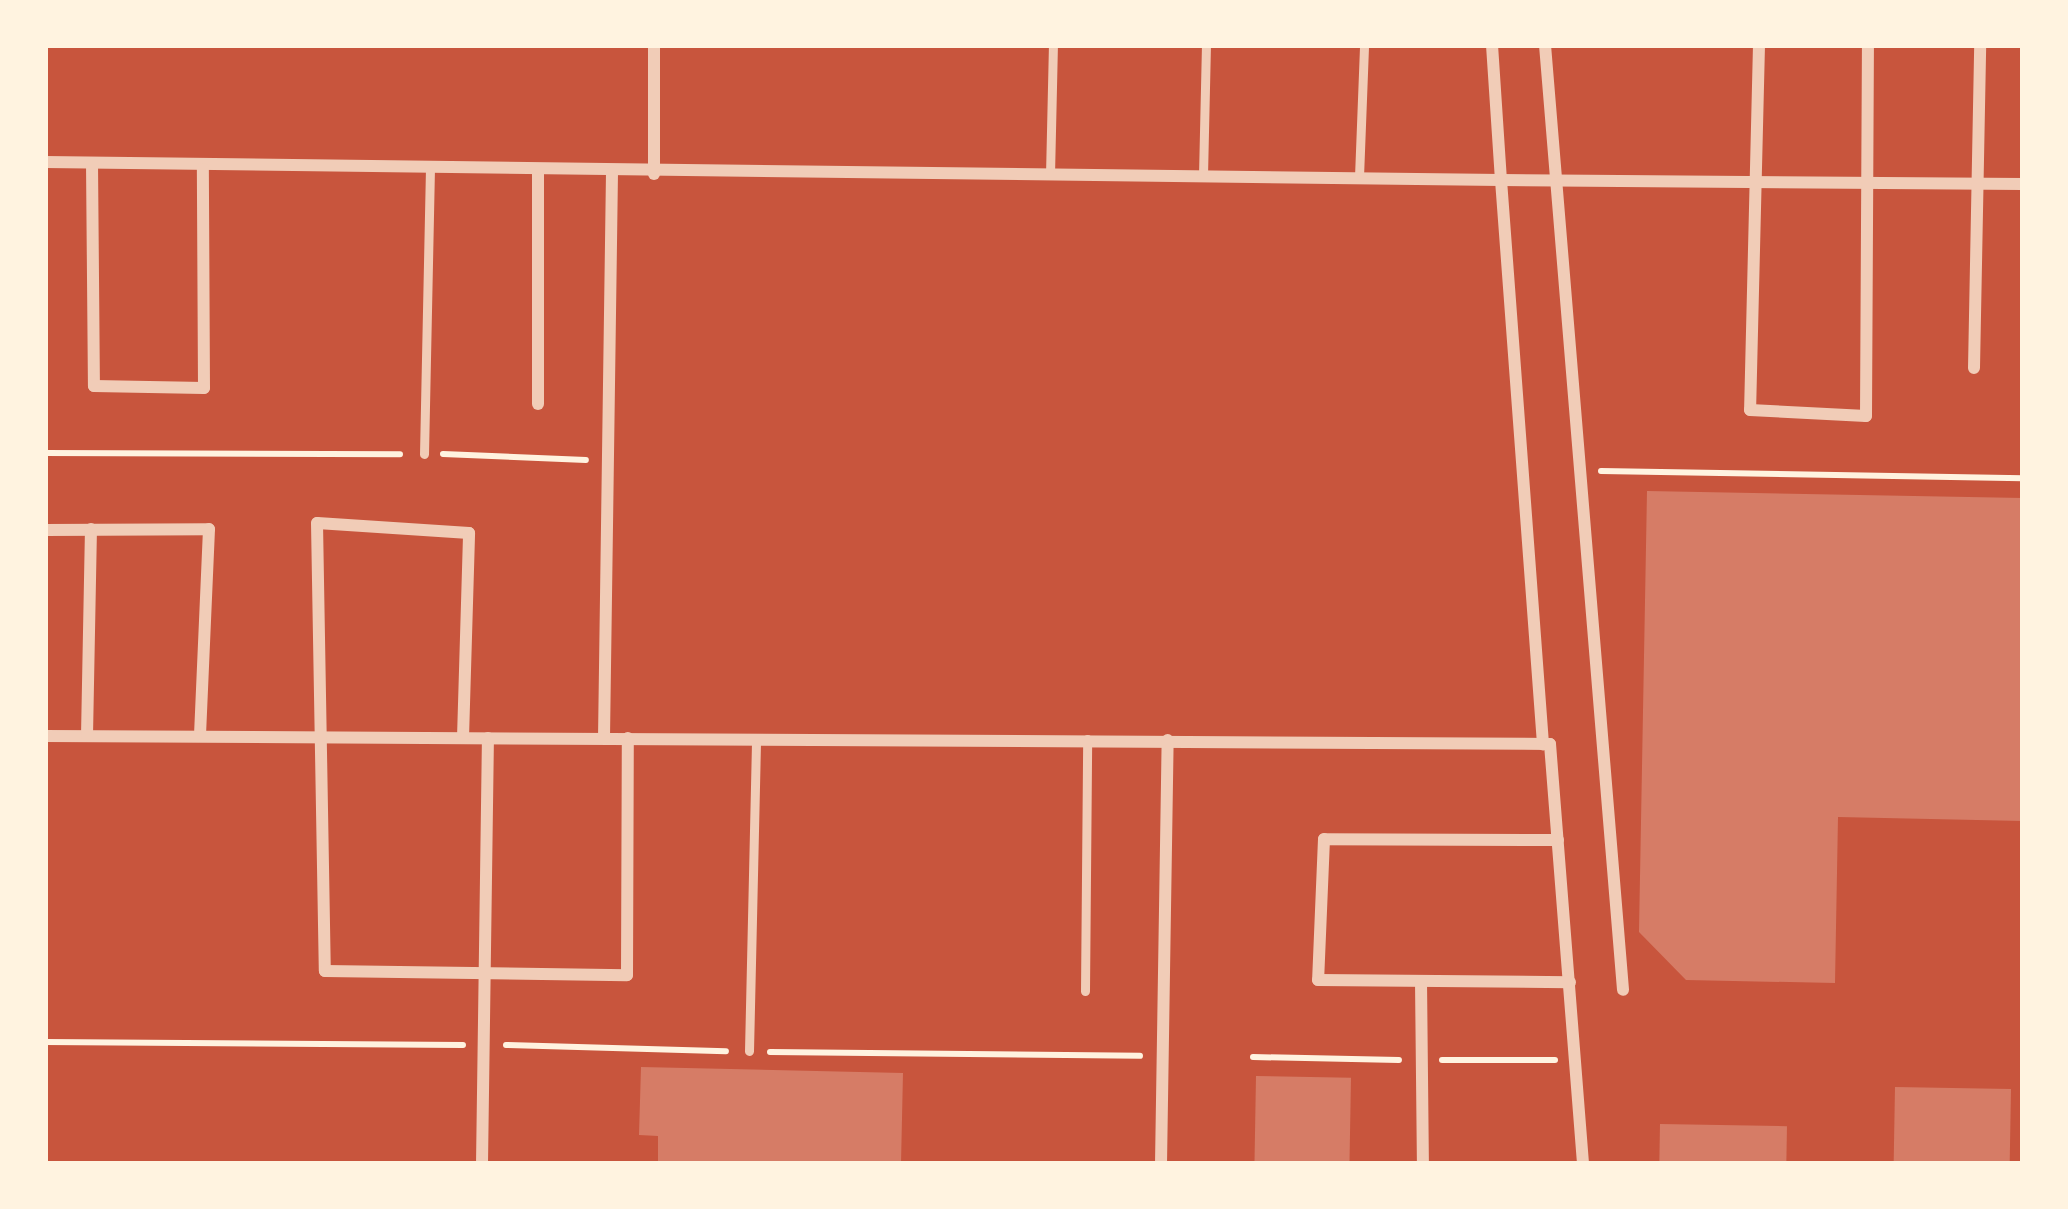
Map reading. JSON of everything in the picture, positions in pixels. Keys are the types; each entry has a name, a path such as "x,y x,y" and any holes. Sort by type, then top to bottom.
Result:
{"street":[{"path":"654,45 654,174"},
{"path":"1492,45 1543,744"},
{"path":"1545,45 1548,176 1583,472 1623,990"},
{"path":"1759,45 1750,410 1866,416 1868,45"},
{"path":"1974,368 1980,45"},
{"path":"45,162 202,169 1501,180 1548,176 2023,184"},
{"path":"92,163 94,386 204,388 202,169"},
{"path":"538,172 538,404"},
{"path":"604,738 612,173"},
{"path":"463,738 469,533 317,523 325,737 325,970 627,975 628,738"},
{"path":"45,530 209,529 200,736"},
{"path":"87,736 91,530"},
{"path":"45,736 1550,744 1583,1164"},
{"path":"482,1164 488,737"},
{"path":"1161,1164 1168,740"},
{"path":"1558,840 1324,839 1318,980 1570,982"},
{"path":"1421,981 1423,1164"}],"lane":[{"path":"1050,175 1053,45"},
{"path":"1203,176 1206,45"},
{"path":"1359,177 1364,45"},
{"path":"424,454 430,171"},
{"path":"749,1052 756,739"},
{"path":"1085,991 1087,739"}],"path":[{"path":"45,453 424,454 608,460"},
{"path":"1583,472 2023,478"},
{"path":"45,1042 1162,1056"}],"building":[{"path":"1647,491 2023,498 2023,821 1838,817 1835,983 1686,980 1639,932"},
{"path":"641,1067 903,1073 901,1164 658,1164 658,1136 639,1135"},
{"path":"1256,1076 1351,1078 1349,1164 1254,1164"},
{"path":"1895,1087 2011,1089 2010,1164 1894,1164"},
{"path":"1660,1124 1787,1126 1786,1164 1659,1164"}]}
